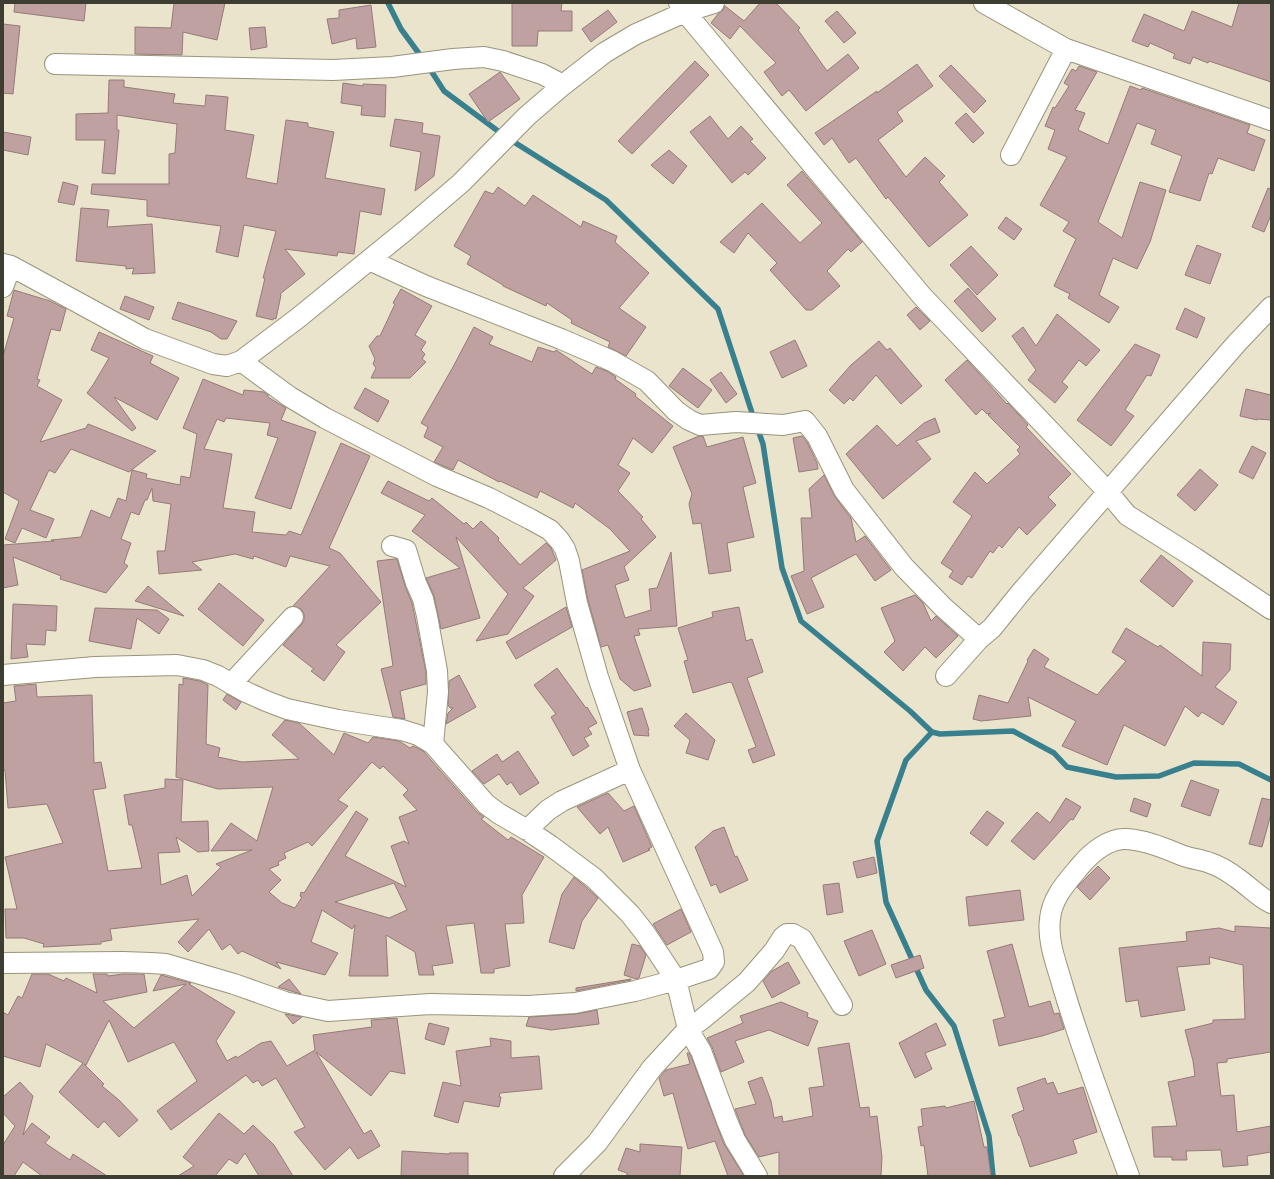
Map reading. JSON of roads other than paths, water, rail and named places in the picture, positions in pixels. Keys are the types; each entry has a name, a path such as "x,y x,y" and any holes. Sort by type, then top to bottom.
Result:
{"street":[{"path":"3,287 7,265 145,339 213,364 227,366 241,361 298,318 406,230 482,162 527,116 604,53 682,7 714,3"},
{"path":"984,3 1066,49 1271,120"},
{"path":"682,7 922,296 1108,492 1127,515 1271,609"},
{"path":"1011,155 1066,49"},
{"path":"55,64 333,70 392,67 453,59 484,57 503,61 542,74 563,85"},
{"path":"369,260 426,286 561,339 612,361 647,381 676,411 689,420 700,425 736,422 783,425 805,421 817,436 844,490 904,567 943,607 979,639"},
{"path":"946,676 979,639 992,628 1022,591 1236,344 1271,307"},
{"path":"3,963 130,962 166,964 234,984 285,1002 328,1011 430,1004 528,1006 575,1003 636,991 676,980 709,970 714,962 713,952 630,770 606,703 590,651 577,603 569,561 562,545 550,530 489,498 430,473 325,418 290,397 241,361"},
{"path":"392,546 406,550 416,583 423,599 427,616 438,692 433,744"},
{"path":"231,684 293,617"},
{"path":"3,675 95,667 177,665 203,670 266,701 288,709 338,720 402,730 418,735 433,744 486,804 570,859 614,896 645,933 676,980 688,1029 701,1052 735,1140 757,1176"},
{"path":"527,830 548,810 557,804 583,790 630,770"},
{"path":"1129,1176 1070,1012 1049,938 1050,919 1054,900 1065,883 1083,862 1096,850 1117,839 1127,839 1156,845 1186,857 1211,864 1237,878 1262,899 1271,903"},
{"path":"564,1176 597,1143 652,1068 688,1029 747,982 787,934 793,934 802,940 842,1005"}],"waterway":[{"path":"388,3 401,29 423,59"},
{"path":"428,66 444,91 506,137 606,200 718,309 754,419"},
{"path":"757,427 763,444 782,568 801,621 910,711 932,732 940,734 1013,731 1054,753 1067,767 1116,777 1159,776 1194,763 1239,764 1271,780"},
{"path":"932,732 906,760 877,841 886,902 926,990 954,1026 989,1136 993,1176"}]}
